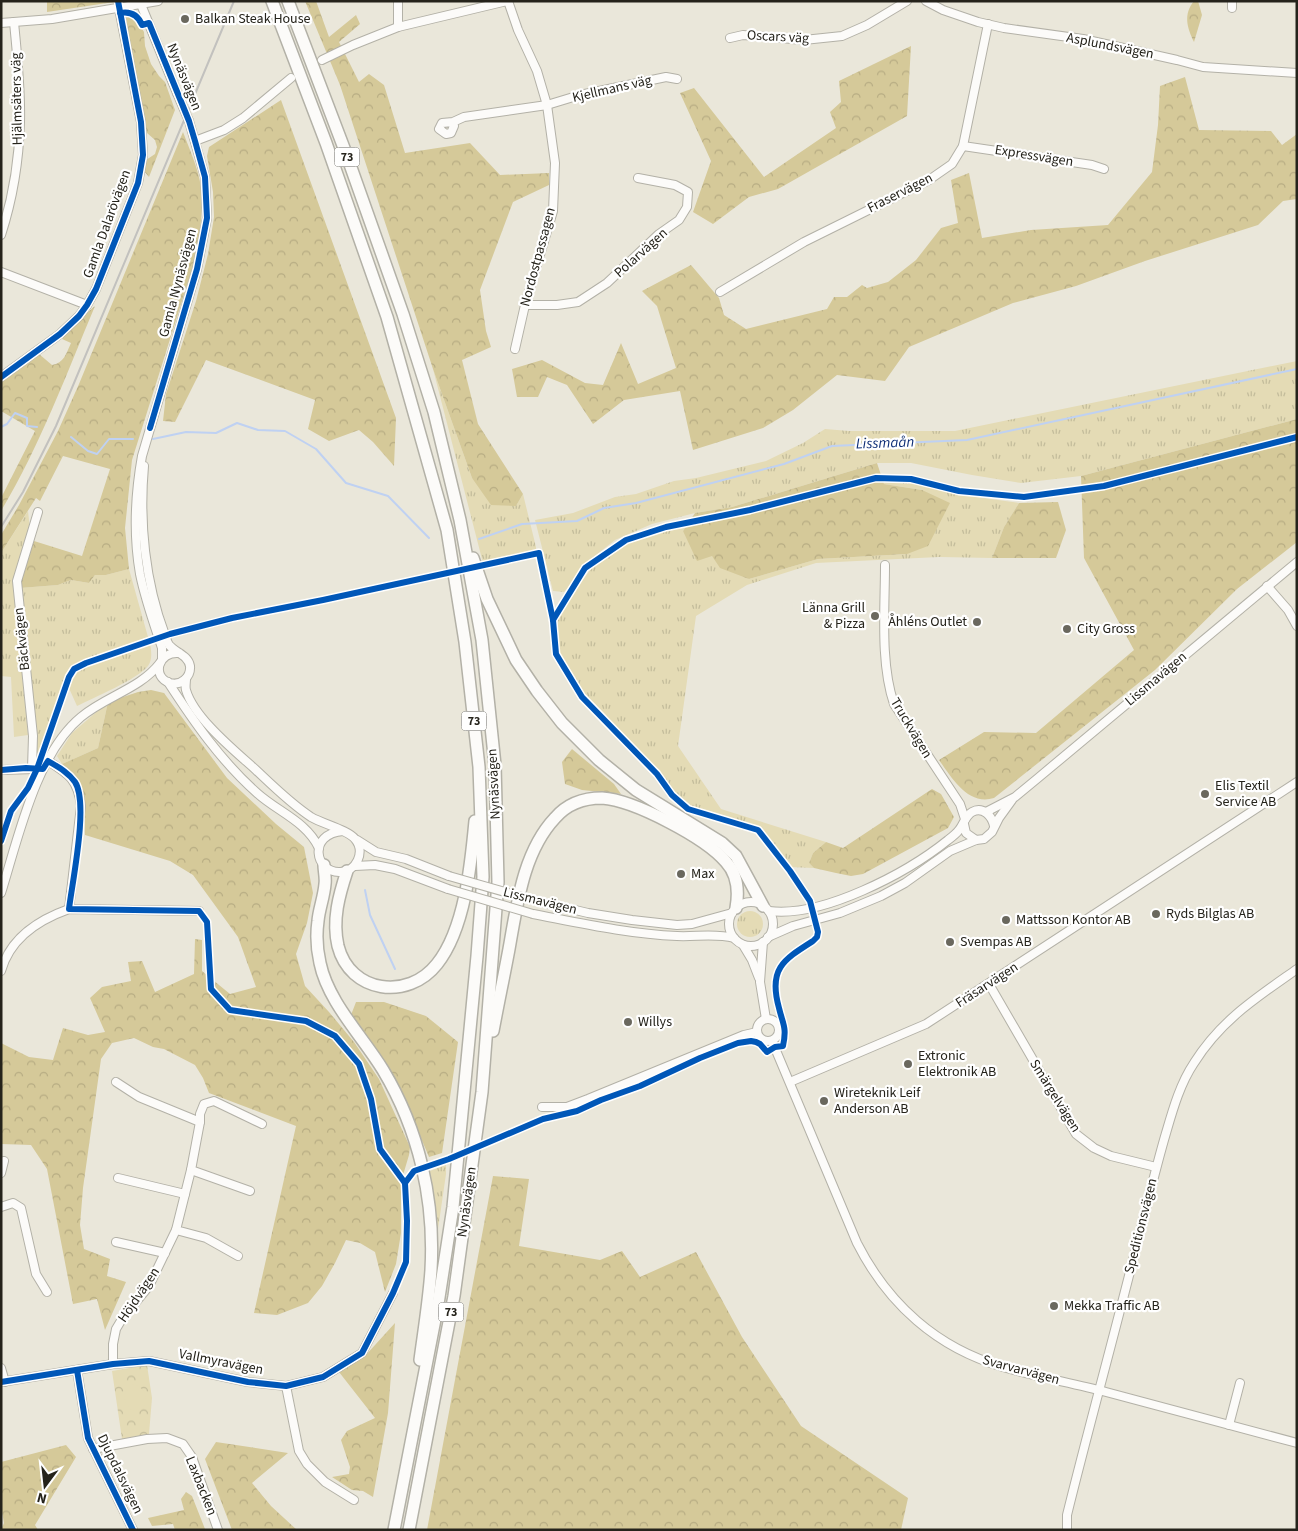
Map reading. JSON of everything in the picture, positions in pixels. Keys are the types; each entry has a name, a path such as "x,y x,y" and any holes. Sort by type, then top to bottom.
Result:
{"highway":[{"name":"Nynäsvägen","path":"272,1 326,143 386,317 447,530 465,642 478,767 483,877 453,1207 438,1304 394,1530"},
{"name":"Nynäsvägen","path":"288,1 347,156 403,314 434,412 460,520 482,640 495,766 498,882 482,1092 454,1296 409,1530"},
{"path":"460,520 487,599 516,660 562,723 599,760 636,790 722,843 736,856 766,909"},
{"path":"351,868 337,905 336,927 339,947 353,972 366,982 382,988 409,985 437,965 456,927 471,864 478,767"},
{"path":"482,1092 521,888 540,839 556,816 567,807 588,799 612,800 658,817 691,835 714,850 727,862 738,886 734,910"},
{"path":"324,865 325,884 317,923 317,946 320,965 335,998 382,1068 403,1108 421,1162 428,1200 431,1226 431,1270 406,1466"}],"street":[{"path":"1,23 52,19 158,1"},
{"path":"398,1 398,27"},
{"path":"322,60 398,27 508,1"},
{"name":"Nordostpassagen","path":"508,1 518,30 537,71 547,105 555,163 553,211 525,305 515,349"},
{"name":"Oscars väg","path":"730,38 743,35 804,40 842,36 867,26 907,1"},
{"name":"Asplundsvägen","path":"926,1 943,10 1004,28 1083,39 1203,67 1297,74"},
{"name":"Nynäsvägen","path":"141,3 189,121 195,141"},
{"name":"Gamla Dalarövägen","path":"2,374 60,334 79,316 87,305 96,289 138,184 143,155 141,122 119,8"},
{"name":"Hjälmsäters väg","path":"1,235 7,216 18,161 20,120 14,22"},
{"name":"Fraservägen","path":"720,292 804,242 929,180 952,164 963,146 988,24"},
{"name":"Kjellmans väg","path":"547,105 666,77 677,80"},
{"path":"195,141 224,130 243,118 291,78"},
{"path":"454,122 464,117 547,105"},
{"name":"Gamla Nynäsvägen","path":"161,661 162,648 140,575 136,540 137,484 142,456 197,269 207,218 205,177 195,141"},
{"name":"Expressvägen","path":"963,146 1092,165 1104,169"},
{"name":"Polarvägen","path":"525,305 557,305 578,302 607,284 659,234 680,220 687,207 688,192 675,185 638,178"},
{"path":"1,272 87,305"},
{"name":"Gamla Nynäsvägen","path":"150,428 143,485 143,538 159,620 169,644 179,653"},
{"name":"Bäckvägen","path":"32,769 33,736 17,581 38,512"},
{"name":"Lissmavägen","path":"986,812 1014,797 1297,562"},
{"name":"Truckvägen","path":"884,566 888,687 894,704 953,794 964,813 965,821"},
{"path":"1267,586 1283,603 1297,626"},
{"path":"141,682 152,673 161,661 173,652 184,656 189,663 190,669 186,679 186,691 213,731 292,804 322,824 343,831 351,834 356,840 360,848 359,858 351,868 339,872 331,870 324,865 319,857 319,848 323,838 332,832 343,831"},
{"path":"161,661 159,672 221,758 257,793 307,829 319,848"},
{"path":"1,893 29,803 43,769 57,744 80,718 102,702 141,682 152,679 177,683 186,679"},
{"path":"48,761 64,770 76,783 82,806 69,909"},
{"path":"1,770 43,769"},
{"name":"Fräsarvägen","path":"790,1082 913,1031 989,984 1297,782"},
{"name":"Truckvägen","path":"953,794 963,803 976,810"},
{"name":"Lissmavägen","path":"765,940 793,926 840,913 882,896 905,883 950,851 976,840 984,839 989,836 1014,797"},
{"path":"765,940 750,946 734,938 730,930 729,921 734,910 742,904 749,902 756,903 766,909 790,913 841,899 913,865 948,840 972,812 976,810 986,812 993,821 994,826"},
{"path":"965,821 966,833 976,840"},
{"name":"Lissmavägen","path":"356,840 376,852 406,859 449,876 533,900 588,913 632,920 692,924 734,910"},
{"name":"Lissmavägen","path":"351,868 376,865 533,914 628,931 677,936 724,935 734,938"},
{"path":"1,971 4,961 25,932 53,915 69,909 199,911"},
{"path":"760,982 765,940 772,922 766,909"},
{"path":"743,944 752,960 760,982 766,1019"},
{"name":"Speditionsvägen","path":"1067,1529 1067,1515 1176,1096 1192,1064 1212,1036 1242,1007 1297,969"},
{"name":"Smärgelvägen","path":"989,984 1076,1134 1094,1148 1112,1156 1156,1167"},
{"path":"766,1019 773,1019 778,1026 778,1035 768,1041 761,1039 757,1032 758,1024 766,1019"},
{"path":"542,1107 567,1107 588,1100 744,1035 757,1032"},
{"name":"Svarvarvägen","path":"772,1040 868,1264 887,1292 926,1329 972,1356 1002,1367 1099,1390 1297,1444"},
{"path":"116,1082 139,1097 200,1122"},
{"name":"Höjdvägen","path":"113,1364 113,1344 116,1329 149,1286 176,1230 191,1170 200,1114 204,1104 214,1102 262,1124"},
{"path":"1,1173 4,1161"},
{"path":"191,1170 250,1191"},
{"path":"118,1178 185,1194"},
{"path":"1,1208 13,1203 21,1208 36,1274 47,1292"},
{"path":"176,1230 206,1238 238,1256"},
{"path":"116,1242 166,1253"},
{"name":"Vallmyravägen","path":"3,1382 113,1364 149,1361 248,1382 286,1386 323,1377 362,1353 393,1293"},
{"path":"1,1368 3,1382"},
{"name":"Djupdalsvägen","path":"76,1370 88,1438 133,1530"},
{"path":"1229,1425 1240,1383"},
{"path":"286,1386 299,1451 307,1464 325,1482 354,1500"},
{"name":"Laxbacken","path":"93,1449 147,1439 168,1438 183,1444 192,1457 218,1530"}],"green space":[{"path":"47,1 114,1 114,2 47,12"},
{"path":"305,1 316,1 329,37 356,15 360,24 339,42 359,82 369,74 384,85 405,153 470,143 500,175 549,173 549,185 513,202 480,290 486,331 491,347 462,360 478,424 523,494 516,506 491,505 472,478 433,369 340,85"},
{"path":"1194,1 1198,1 1202,15 1194,42 1187,16"},
{"path":"127,16 131,16 138,22 144,32 145,46 151,64 165,82 175,110 149,177 144,171 146,160 155,154 157,147 155,140 147,133"},
{"path":"911,46 907,116 778,189 749,197 713,224 693,212 711,161 680,93 694,88 764,177 836,128 830,112 841,102 839,81"},
{"path":"1185,77 1199,130 1271,131 1282,145 1297,134 1297,199 1283,201 1258,225 1145,261 1076,286 1013,303 909,347 885,381 837,375 793,410 763,428 693,450 680,391 624,400 593,424 567,385 547,377 538,397 517,397 512,369 542,360 585,383 603,385 621,343 638,384 676,368 657,306 642,291 691,265 719,298 724,315 746,329 827,309 834,297 847,297 862,285 867,288 888,282 916,260 941,228 958,223 951,180 969,173 982,238 1031,230 1108,225 1152,172 1158,125 1160,86"},
{"path":"281,100 396,418 394,466 373,442 359,430 329,441 308,429 315,400 206,360 175,422 163,421 166,394 196,301 208,254 214,217 213,192 207,156 209,147"},
{"path":"183,132 195,163 202,195 200,229 194,263 132,460 125,528 129,569 106,575 95,575 89,583 71,580 58,585 20,588 22,571 34,541 82,556 110,469 63,456 40,501 36,498 1,553 1,535 58,431"},
{"path":"95,306 40,436 1,511 1,498 35,431 1,411 1,382 39,354 52,365 59,362 64,357 71,343 62,339 74,324"},
{"path":"1297,361 1297,419 1081,476 1021,483 911,463 877,463 732,507 695,513 652,524 615,540 596,555 564,592 553,591 535,520 573,513 615,497 636,494 674,481 696,478 766,461 803,443 825,429 849,431 955,431"},
{"path":"433,369 472,478 516,506 523,494 536,552 483,563"},
{"path":"1297,419 1297,542 1237,589 1155,670 994,798 976,798 962,789 939,760 984,732 1036,733 1134,650 1084,558 1081,476"},
{"path":"877,463 884,484 922,490 950,503 928,546 907,554 818,559 749,579 720,568 712,556 697,561 683,531 695,513 732,507"},
{"path":"883,482 923,484 955,494 1019,503 1004,527 992,558 939,557 816,563 747,585 696,616 678,746 721,809 826,842 813,853 809,863 814,868 789,867 771,841 758,828 695,810 682,802 657,769 581,692 560,655 556,632 557,619 566,602 594,565 627,542 687,525 683,531 712,556 749,579 818,559 907,554 922,490 884,484"},
{"path":"1058,502 1066,530 1056,558 992,558 1004,527 1019,503"},
{"path":"28,511 30,529 14,578 14,587 28,735 14,737 11,677 1,676 1,553"},
{"path":"129,569 148,637 73,665 67,672 40,753 36,752 20,588 58,585 71,580 89,583 95,575 106,575"},
{"path":"150,643 151,660 143,671 135,677 77,706 68,686 73,675 81,668"},
{"path":"151,690 164,693 227,778 276,824 304,847 313,893 307,923 296,954 305,986 354,1042 379,1079 410,1147 401,1182 401,1233 396,1264 385,1292 375,1252 360,1243 346,1240 322,1286 308,1303 277,1315 254,1313 296,1126 209,1093 195,1065 164,1049 153,1047 134,1038 112,1043 101,1059 83,1188 80,1225 84,1249 110,1259 107,1276 126,1282 105,1330 97,1299 73,1304 47,1169 31,1145 1,1144 1,1043 29,1057 53,1060 63,1028 88,1035 105,1032 90,998 102,987 131,981 128,962 142,961 155,992 194,974 195,939 202,940 202,971 230,994 256,987 238,937 193,875 170,861 85,835 82,796 70,771 62,764 98,748 108,702 138,692"},
{"path":"108,702 98,748 62,764 57,756 72,733"},
{"path":"572,749 614,784 621,794 582,790 565,784 562,762"},
{"path":"932,789 941,794 954,817 948,828 863,874 851,876 836,873 814,868 809,863 813,853 826,842 843,848"},
{"path":"750,911 759,915 763,924 759,933 750,937 741,933 737,924 741,915"},
{"path":"356,1002 384,1002 426,1016 458,1042 442,1153 429,1157 404,1098 380,1055 351,1015"},
{"path":"446,1165 446,1174 436,1243 427,1172"},
{"path":"493,1176 529,1179 519,1246 600,1260 622,1251 640,1277 696,1252 742,1337 801,1426 908,1498 901,1530 427,1530"},
{"path":"395,1323 388,1413 373,1497 363,1491 352,1490 332,1477 349,1474 350,1467 341,1440 347,1431 375,1418 339,1372 365,1356"},
{"path":"147,1365 152,1398 149,1434 122,1439 112,1371"},
{"path":"131,1384 139,1386 146,1394 145,1405 140,1411 132,1410 125,1401 126,1390"},
{"path":"216,1442 288,1453 252,1483 271,1506 297,1530 232,1530 205,1459"},
{"path":"66,1445 76,1457 35,1525 38,1530 1,1530 4,1523 1,1506 1,1462"},
{"path":"186,1492 192,1496 205,1529 175,1530 173,1524 152,1526 148,1518 184,1510 181,1499"}],"waterway":[{"name":"Lissmaån","path":"479,539 522,524 577,521 604,508 636,503 784,464 832,446 967,440 1297,369"},
{"name":"Lissmaån","path":"1,427 7,424 15,413 27,418 27,426 37,427"},
{"name":"Lissmaån","path":"153,439 186,432 216,433 237,423 258,430 285,431 316,449 346,483 388,496 429,538"},
{"name":"Lissmaån","path":"71,437 88,451 97,454 109,439 133,439"},
{"path":"365,890 370,915 395,969"}],"railway":[{"path":"1,527 23,492 56,426 234,1"}],"cycle path":[{"path":"1,377 60,334 79,316 87,305 96,289 138,183 143,155 141,122 118,1"},
{"path":"120,13 134,15 142,25 149,23 189,121 205,177 207,218 197,269 150,428"},
{"path":"553,620 585,568 626,540 666,527 750,510 876,478 911,479 959,491 1024,497 1104,486 1297,437"},
{"path":"1,841 11,811 28,788 37,769 69,677 74,669 86,663 170,634 232,618 539,553 553,620 556,654 582,697 657,774 672,795 688,809 758,830 790,871 810,901 818,932 817,937 786,960 777,975 775,984 776,995 785,1030 783,1046 775,1047 767,1052 756,1042 738,1043 577,1111 543,1119 449,1159 414,1171 405,1183"},
{"path":"1,770 43,769 48,761 66,773 75,782 79,792 80,825 69,909 199,911 207,922 211,989 230,1010 306,1021 335,1036 359,1064 371,1099 380,1149 405,1183 407,1221 406,1262 393,1293 362,1353 323,1377 286,1386 248,1382 149,1361 113,1364 1,1382"},
{"path":"77,1370 88,1438 133,1530"}],"place":[{"name":"Balkan Steak House","path":"185,19"},
{"name":"Länna Grill & Pizza","path":"875,616"},
{"name":"Åhléns Outlet","path":"977,622"},
{"name":"City Gross","path":"1067,629"},
{"name":"Elis Textil Service AB","path":"1205,794"},
{"name":"Max","path":"681,874"},
{"name":"Ryds Bilglas AB","path":"1156,914"},
{"name":"Mattsson Kontor AB","path":"1006,920"},
{"name":"Svempas AB","path":"950,942"},
{"name":"Willys","path":"628,1022"},
{"name":"Extronic Elektronik AB","path":"908,1064"},
{"name":"Wireteknik Leif Anderson AB","path":"824,1101"},
{"name":"Mekka Traffic AB","path":"1054,1306"}]}
